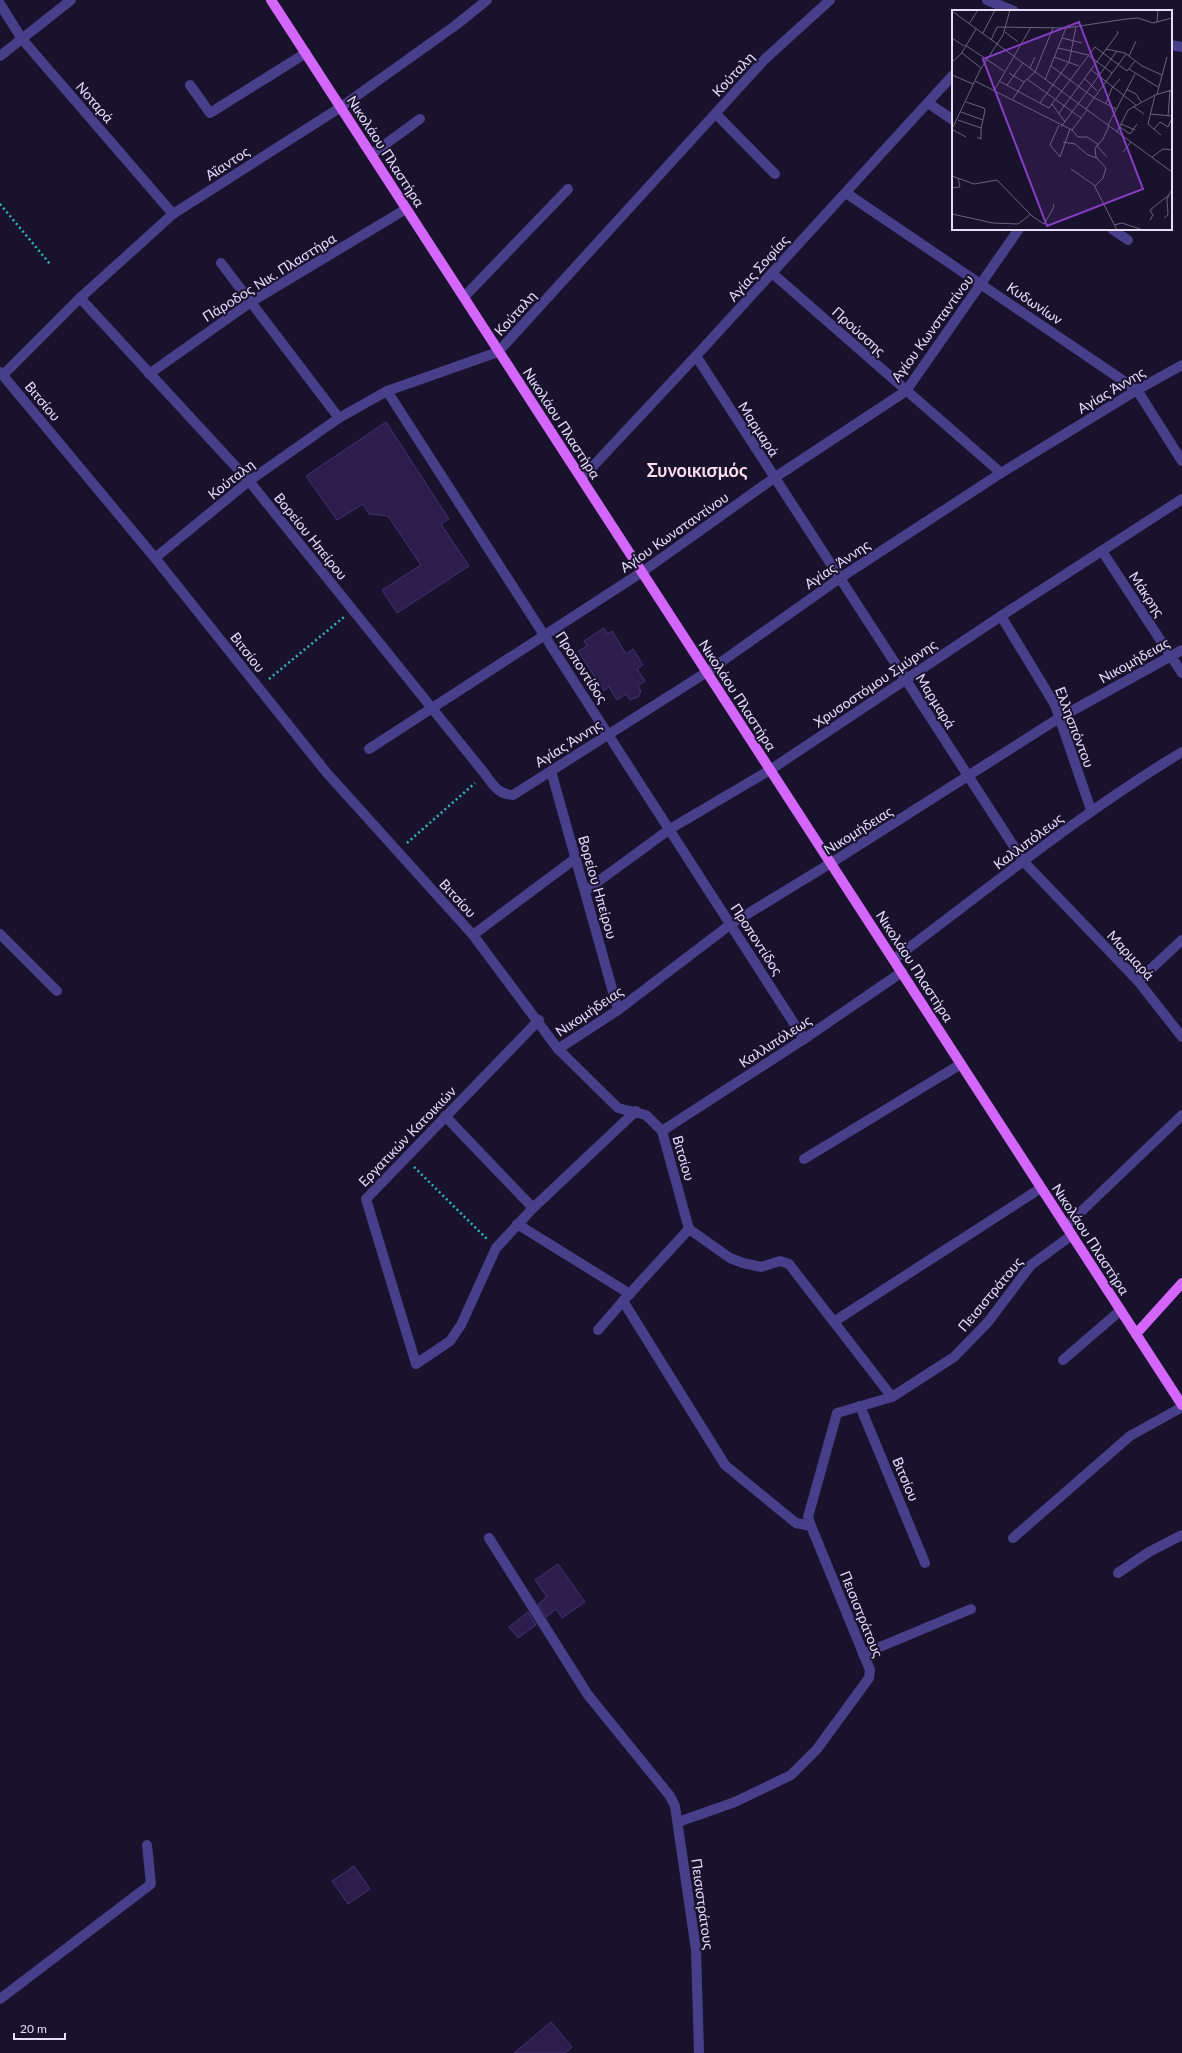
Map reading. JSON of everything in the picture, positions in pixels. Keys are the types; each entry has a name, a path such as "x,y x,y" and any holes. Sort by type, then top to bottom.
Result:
{"main road":[{"name":"Νικολάου Πλαστήρα","path":"271,0 372,154 498,352 582,478 770,770 832,863 1182,1406"},
{"path":"1136,1334 1181,1285"}],"street":[{"path":"0,56 71,0"},
{"name":"Αΐαντος","path":"1,373 80,298 173,214 341,107 456,25 487,0"},
{"name":"Κούταλη","path":"155,558 249,482 339,418 387,391 498,352 766,59 830,0"},
{"path":"987,0 1011,10"},
{"name":"Νοταρά","path":"0,4 22,39 173,214"},
{"path":"1172,46 1182,47"},
{"path":"190,85 210,113 306,53"},
{"name":"Αγίας Σοφίας","path":"582,478 696,356 952,76"},
{"path":"928,103 952,119"},
{"path":"716,114 775,174"},
{"path":"372,154 420,119"},
{"path":"464,298 568,189"},
{"name":"Κυδωνίων","path":"846,192 1137,390 1182,461"},
{"name":"Πάροδος Νικ. Πλαστήρα","path":"149,374 252,302 406,209"},
{"name":"Αγίου Κωνσταντίνου","path":"369,749 642,572 774,478 906,391 1018,230"},
{"path":"1113,230 1128,240"},
{"path":"221,263 339,418"},
{"name":"Προύσσης","path":"772,272 1001,473"},
{"name":"Βορείου Ηπείρου","path":"80,298 249,482 485,774 503,794 514,794"},
{"name":"Μαρμαρά","path":"696,356 1024,862 1138,981 1182,1037"},
{"name":"Αγίας Άννης","path":"514,794 707,672 840,578 1001,473 1137,390 1182,365"},
{"name":"Βιτσίου","path":"1,373 155,558 326,772 397,853 473,935 538,1020 558,1049 618,1108 636,1111 646,1115 662,1131 689,1228"},
{"name":"Προποντίδος","path":"387,391 804,1039"},
{"name":"Χρυσοστόμου Σμύρνης","path":"585,891 670,829 770,770 1001,616 1182,499"},
{"name":"Μάκρης","path":"1102,551 1182,673"},
{"name":"Ελλησπόντου","path":"1001,616 1049,693 1091,810"},
{"name":"Νικομήδειας","path":"558,1049 618,1010 731,924 832,863 1059,718 1182,650"},
{"name":"Καλλιπόλεως","path":"894,959 1091,810 1138,778 1182,752"},
{"name":"Βορείου Ηπείρου","path":"551,771 618,1010"},
{"path":"473,935 576,858"},
{"path":"0,934 57,992"},
{"path":"1138,981 1182,940"},
{"name":"Καλλιπόλεως","path":"662,1131 804,1039 902,972"},
{"name":"Εργατικών Κατοικιών","path":"496,1248 461,1326 450,1341 416,1364 366,1199 538,1020"},
{"path":"804,1159 961,1064"},
{"path":"496,1248 533,1208 636,1111"},
{"path":"1066,1226 1182,1115"},
{"path":"445,1116 533,1208"},
{"path":"835,1321 1041,1188"},
{"path":"518,1224 627,1298 725,1465 796,1523 810,1526"},
{"path":"598,1330 689,1228 730,1258 743,1264 761,1267 780,1261 789,1264 835,1321 892,1397"},
{"name":"Πεισιστράτους","path":"699,2053 696,1950 678,1822 735,1802 791,1775 817,1749 869,1678 870,1670 810,1526 808,1516 837,1413 892,1397 954,1356 988,1322 1031,1265 1072,1235"},
{"path":"1063,1360 1121,1310"},
{"name":"Βιτσίου","path":"860,1406 926,1563"},
{"path":"1013,1538 1130,1436 1182,1406"},
{"path":"1118,1573 1149,1552 1182,1535"},
{"path":"489,1538 588,1695 670,1796 675,1806 678,1822"},
{"path":"863,1654 971,1609"},
{"path":"0,1999 151,1884 147,1845"}],"path":[{"path":"0,204 50,264"},
{"path":"258,688 353,609"},
{"path":"397,853 485,774"},
{"path":"405,1158 496,1248"}],"building":[{"path":"386,422 449,519 441,524 469,566 397,613 382,590 421,565 388,516 369,514 363,504 337,520 306,476"},
{"path":"604,628 607,634 612,631 626,654 633,649 643,665 637,669 645,681 638,686 641,691 638,697 630,700 626,694 617,700 609,687 604,691 578,651 587,646 584,641"},
{"path":"558,1564 585,1602 562,1618 556,1609 546,1617 538,1604 547,1597 535,1580"},
{"path":"528,1612 536,1625 518,1638 509,1627"},
{"path":"354,1866 370,1889 348,1904 332,1881"},
{"path":"551,2022 572,2047 565,2053 514,2053"}],"district":[{"name":"Συνοικισμός","path":"697,470"}]}
